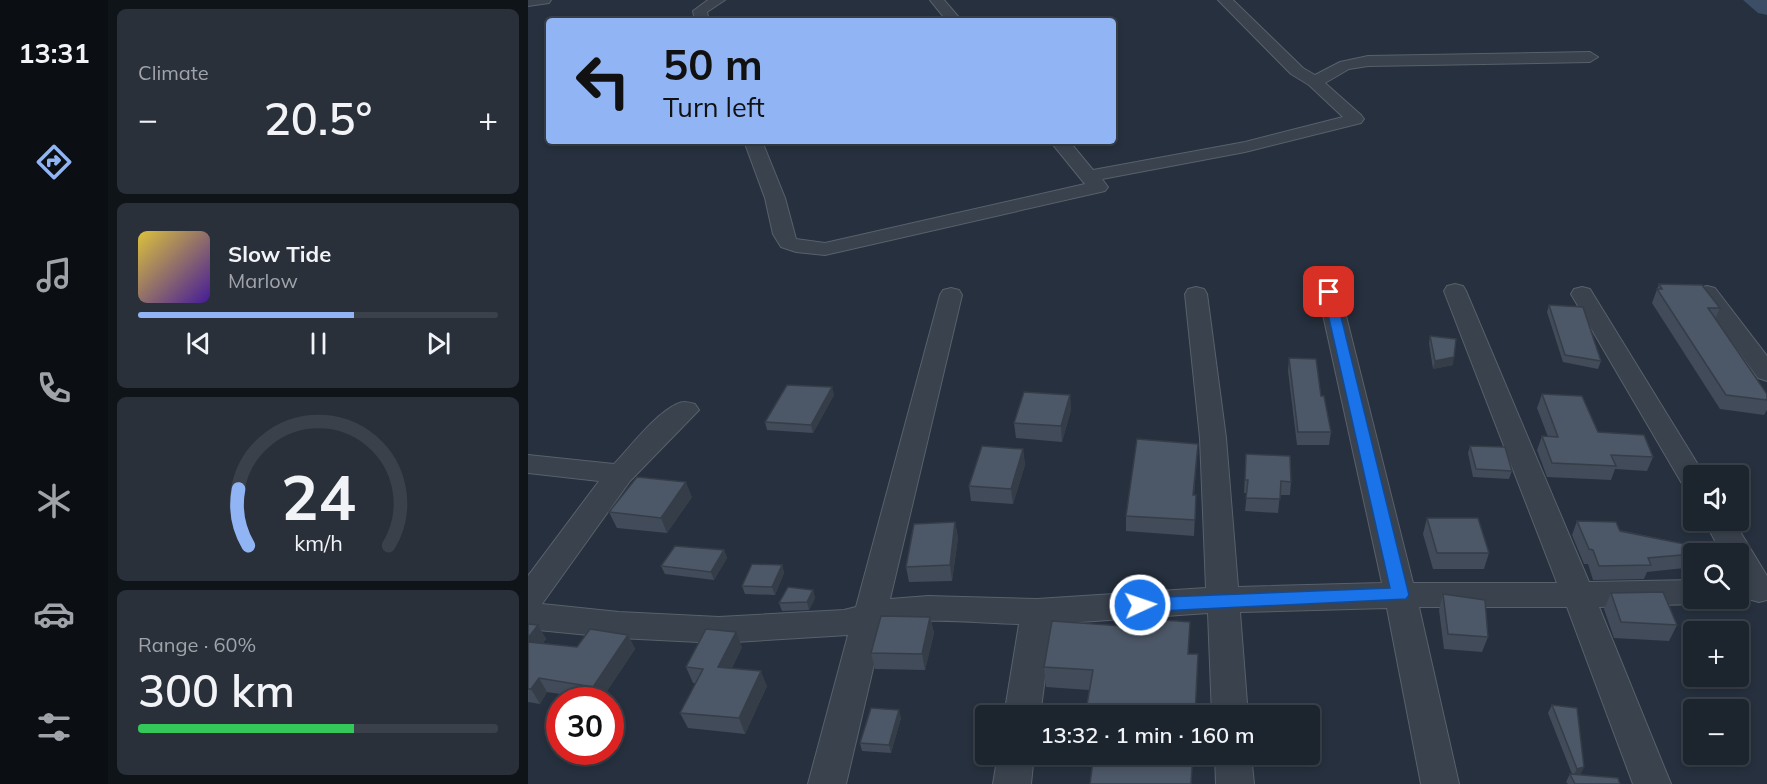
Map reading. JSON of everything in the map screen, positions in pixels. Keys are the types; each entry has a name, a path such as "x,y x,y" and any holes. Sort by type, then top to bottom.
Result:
{"street":[{"path":"528,2 544,0"},
{"path":"701,18 700,11 718,0"},
{"path":"937,0 952,18"},
{"path":"1089,176 1245,147 1355,119 1315,82 1297,71 1225,0"},
{"path":"1315,82 1346,65 1368,60 1590,57"},
{"path":"754,144 775,198 783,234 788,243 825,249 853,245 1098,187 1062,144"},
{"path":"1455,291 1652,784"},
{"path":"1329,292 1400,595 1440,784"},
{"path":"1707,293 1767,373"},
{"path":"1196,294 1213,438 1229,705"},
{"path":"1582,294 1685,465"},
{"path":"827,784 871,618 951,295"},
{"path":"528,600 620,474 668,424 686,410"},
{"path":"528,464 620,474"},
{"path":"528,616 619,625 719,630 818,626 871,618 898,610 1037,612 1222,600 1400,595 1683,592"},
{"path":"1024,705 1037,612"},
{"path":"1012,784 1015,765"},
{"path":"1234,765 1235,784"}],"building":[{"path":"1659,284 1702,285 1720,308 1708,308 1767,394 1767,400 1726,395 1657,289 1662,289"},
{"path":"1549,305 1583,307 1601,361 1565,355"},
{"path":"1430,336 1456,339 1454,357 1435,361"},
{"path":"1289,358 1316,359 1321,396 1324,396 1331,432 1298,432"},
{"path":"787,385 832,387 811,425 765,422"},
{"path":"1024,392 1070,395 1061,426 1014,423"},
{"path":"1542,394 1582,396 1598,432 1644,435 1653,457 1611,455 1616,466 1552,463 1542,436 1558,437"},
{"path":"1137,439 1198,444 1193,495 1196,495 1195,520 1126,516"},
{"path":"982,446 1023,449 1011,489 969,486"},
{"path":"1470,446 1505,447 1512,471 1476,469"},
{"path":"1246,454 1290,456 1291,482 1281,481 1280,499 1246,498 1248,480 1245,480"},
{"path":"637,477 686,482 661,518 609,512"},
{"path":"1427,518 1478,518 1489,553 1437,553"},
{"path":"1577,521 1616,522 1620,531 1683,544 1683,555 1648,558 1651,565 1599,566 1593,550 1589,549"},
{"path":"955,522 950,565 906,567 914,524"},
{"path":"675,546 724,550 711,572 661,566"},
{"path":"752,564 782,565 772,587 742,586"},
{"path":"788,587 813,590 807,602 779,603"},
{"path":"1663,592 1677,625 1621,622 1611,593"},
{"path":"1443,594 1485,600 1488,637 1448,634"},
{"path":"881,616 930,617 922,654 871,653"},
{"path":"1137,618 1190,622 1188,654 1198,654 1196,705 1087,705 1093,670 1044,667 1052,621 1136,627"},
{"path":"528,624 538,625 528,638"},
{"path":"590,629 628,635 593,687 539,678 531,689 528,689 528,642 577,647"},
{"path":"706,629 736,632 718,667 761,671 739,718 680,713 703,669 686,667"},
{"path":"1552,705 1577,708 1584,767 1577,769"},
{"path":"871,708 899,710 889,745 860,743"},
{"path":"1093,765 1192,765 1191,784 1090,784"},
{"path":"1570,774 1618,778 1620,784 1575,784"}],"waterway":[{"path":"1756,0 1767,7"}],"route":[{"path":"1140,605 1222,600 1400,595 1329,292"}]}
